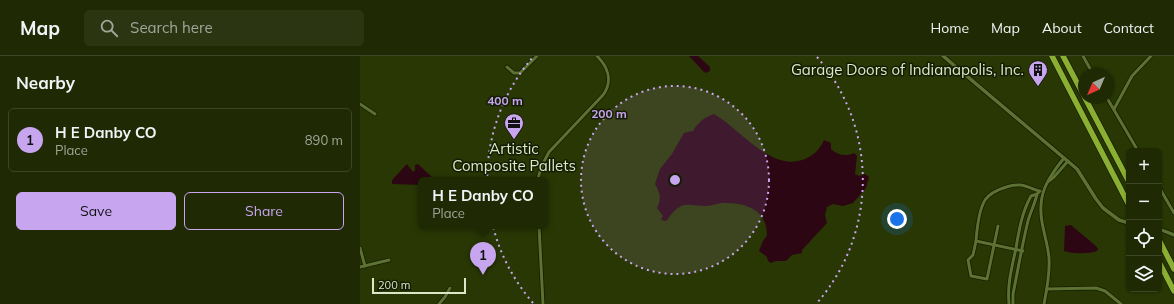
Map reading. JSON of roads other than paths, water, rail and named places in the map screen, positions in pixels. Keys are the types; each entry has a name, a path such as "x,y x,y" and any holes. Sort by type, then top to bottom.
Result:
{"highway":[{"path":"1052,56 1126,199"},
{"path":"1063,56 1078,84"},
{"path":"1089,104 1126,176"},
{"path":"1162,246 1174,269"},
{"path":"1162,268 1174,291"}],"street":[{"path":"507,67 514,73 520,73 537,56"},
{"path":"538,177 543,162 549,152 607,89 608,72 604,64 597,56"},
{"path":"943,56 1068,161 1084,178 1103,208 1119,220 1126,222"},
{"path":"1083,56 1090,68"},
{"path":"1114,109 1132,76 1151,56"},
{"path":"360,104 375,114"},
{"path":"1111,104 1136,148"},
{"path":"1044,304 1047,289 1049,257 1041,220 1044,189 1051,174 1064,158"},
{"path":"1047,182 1054,177 1068,161"},
{"path":"998,226 987,279 971,276 968,260 973,255 979,216 986,198 1009,186 1020,185 1038,193"},
{"path":"1009,304 1009,278 1024,210 1031,196 1044,189"},
{"path":"1162,192 1174,213"},
{"path":"1013,304 1013,294 1031,210 1038,193"},
{"path":"539,229 544,304"},
{"path":"1162,230 1174,235"},
{"path":"976,241 1022,251"},
{"path":"360,248 365,266"},
{"path":"360,267 389,260"},
{"path":"439,304 450,288"},
{"path":"1047,289 1096,288 1110,294 1121,304"}],"place":[{"name":"Garage Doors of Indianapolis, Inc.","path":"1038,87"},
{"name":"Artistic Composite Pallets","path":"514,140"},
{"name":"H E Danby CO","path":"483,275"}]}
